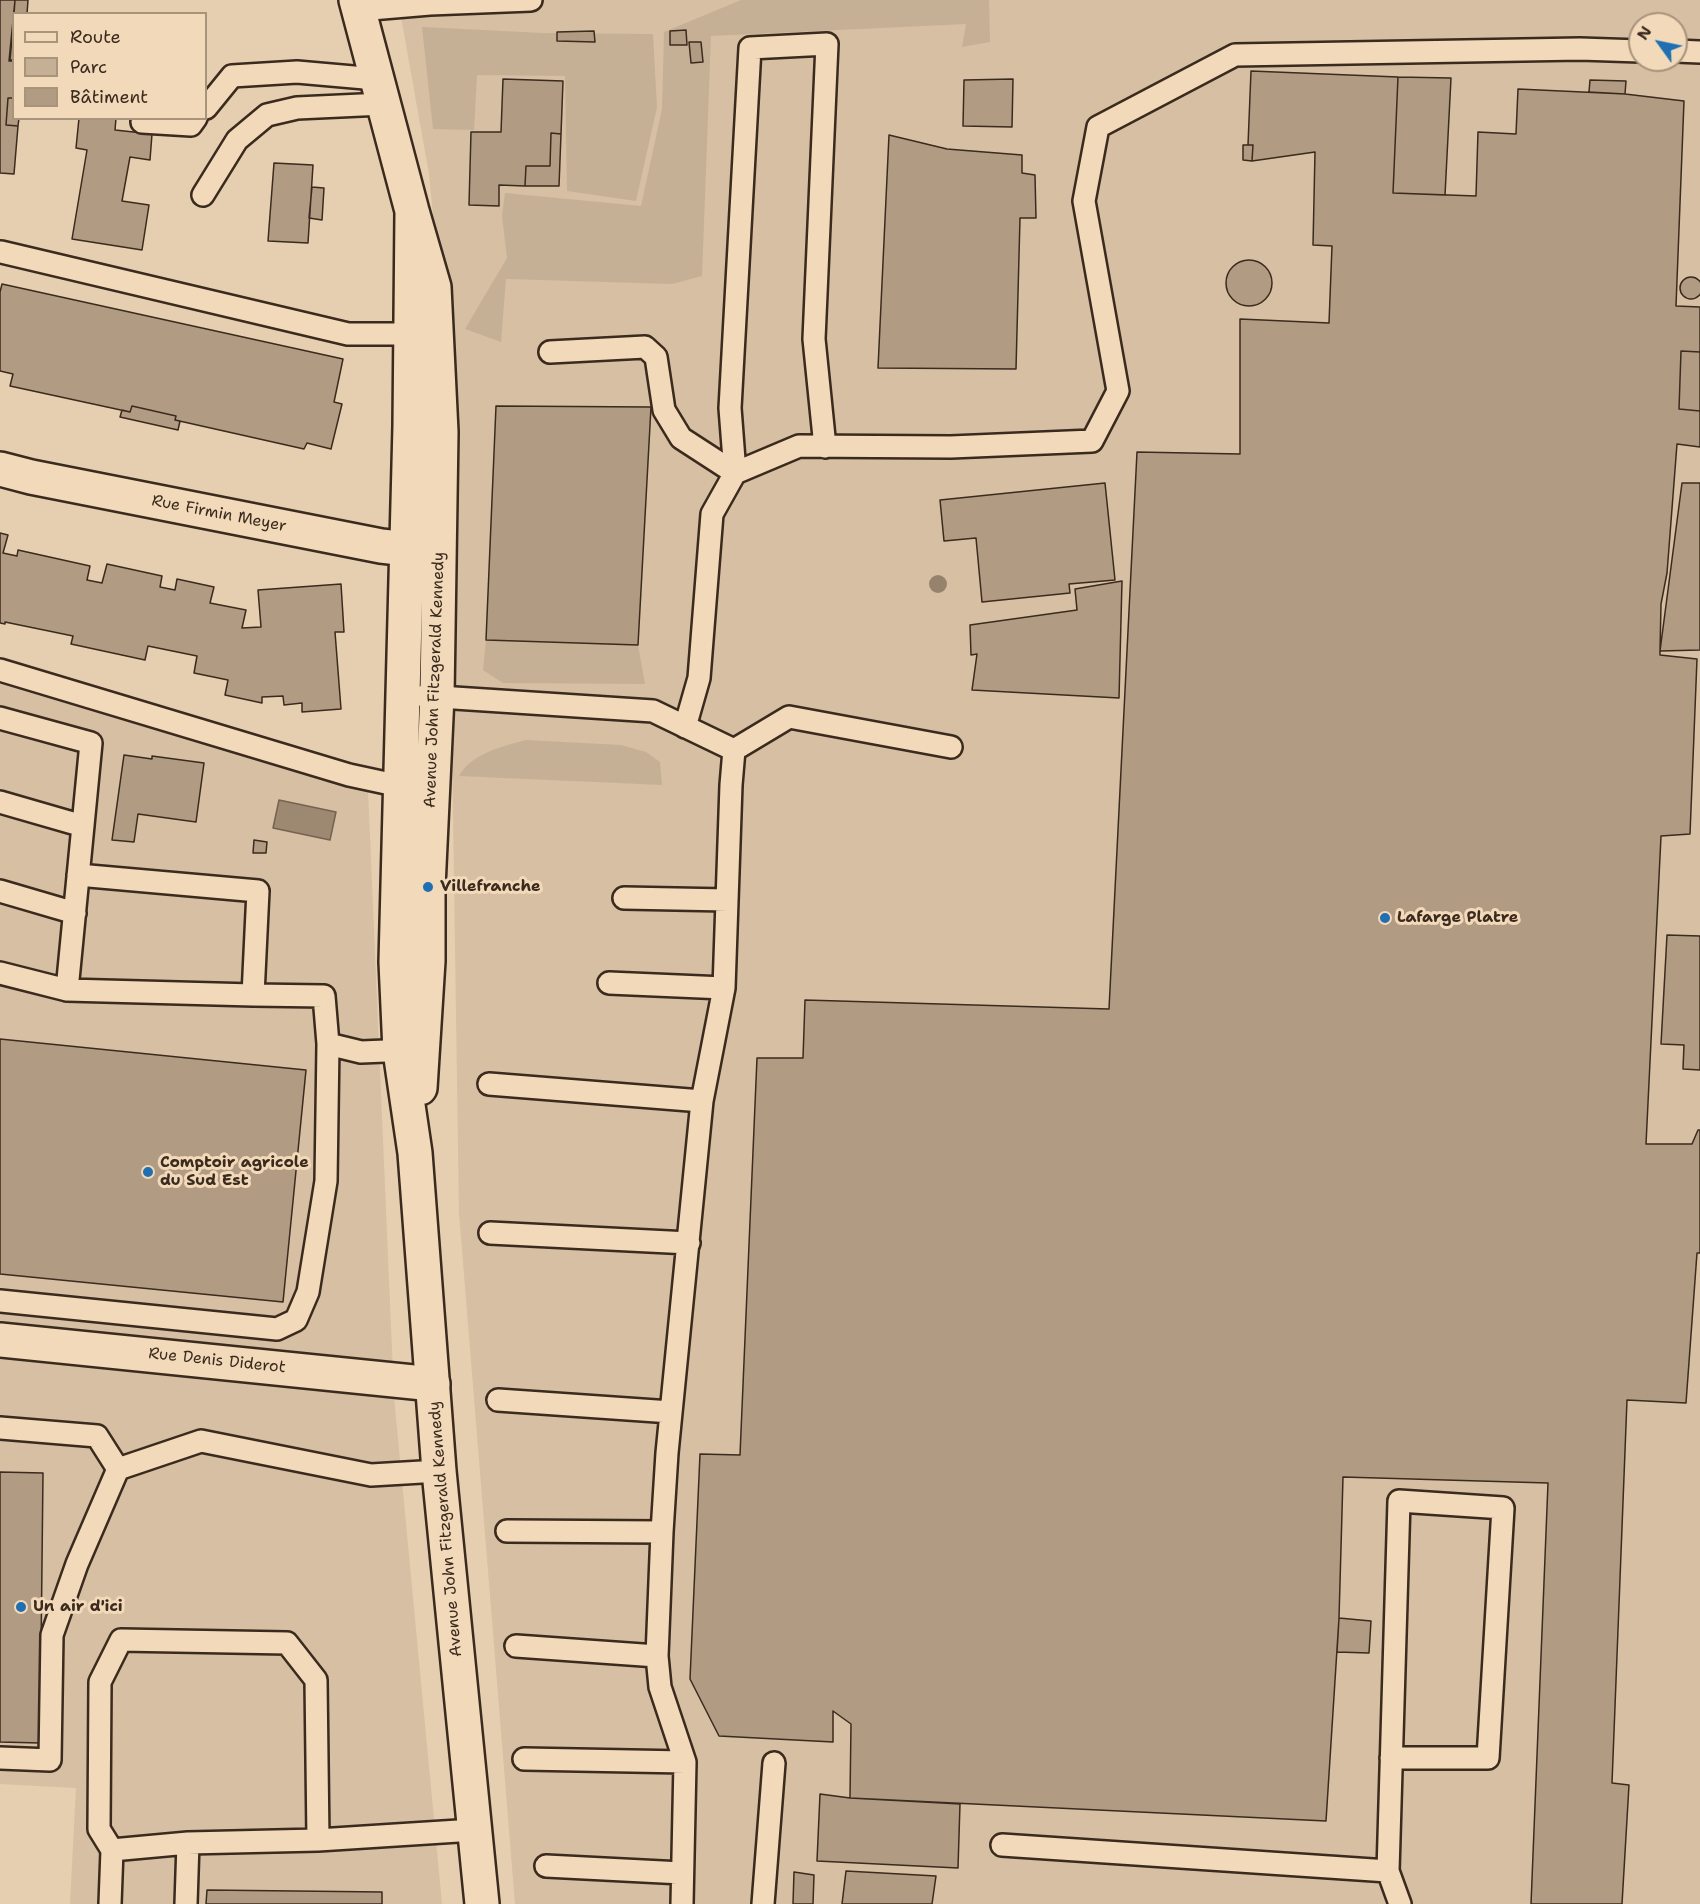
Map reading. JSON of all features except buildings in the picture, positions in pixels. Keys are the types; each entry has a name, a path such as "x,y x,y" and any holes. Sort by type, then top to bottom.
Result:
{"street":[{"name":"Avenue John Fitzgerald Kennedy","path":"357,5 434,287 441,432 437,696 428,887 428,961 411,1050"},
{"name":"Avenue John Fitzgerald Kennedy","path":"412,211 410,426 396,962 411,1050 416,1153 439,1471 482,1904"},
{"name":"Rue Firmin Meyer","path":"0,470 370,544 439,552"},
{"name":"Rue Denis Diderot","path":"0,1340 433,1384"}],"lane":[{"path":"357,5 531,0"},
{"path":"685,727 699,678 712,514 735,473 730,408 750,48 827,44 814,339 825,447"},
{"path":"735,473 799,446 951,447 1092,441 1118,391 1084,201 1098,127 1235,55 1628,51"},
{"path":"207,107 232,76 297,72 380,92"},
{"path":"203,195 237,140 267,115 380,92"},
{"path":"142,122 191,125 195,120"},
{"path":"1,252 348,334 411,334"},
{"path":"550,352 645,347 656,357 664,410 681,438 735,473"},
{"path":"0,670 349,775 400,786"},
{"path":"403,694 653,711 734,750"},
{"path":"0,717 91,743 67,990"},
{"path":"734,750 789,717 951,747"},
{"path":"682,1904 685,1762 660,1688 657,1656 662,1532 671,1412 702,1101 724,988 730,785 734,750"},
{"path":"0,802 83,826"},
{"path":"78,875 258,891 253,995"},
{"path":"0,891 75,913"},
{"path":"624,898 727,900"},
{"path":"0,973 67,990 324,996 328,1044 326,1180 308,1293 296,1320 277,1329 0,1300"},
{"path":"609,983 724,988"},
{"path":"328,1044 361,1052 411,1050"},
{"path":"489,1084 702,1101"},
{"path":"490,1233 689,1243"},
{"path":"498,1400 671,1412"},
{"path":"0,1428 97,1436 118,1469"},
{"path":"0,1758 50,1760 52,1635 77,1564 118,1469 201,1442 371,1475 439,1471"},
{"path":"1391,1758 1488,1758 1503,1508 1399,1501 1391,1758 1388,1871 1400,1904"},
{"path":"507,1531 662,1532"},
{"path":"110,1904 112,1850 99,1829 100,1682 121,1640 287,1642 316,1680 318,1840"},
{"path":"516,1646 657,1656"},
{"path":"524,1759 685,1762"},
{"path":"763,1904 774,1763"},
{"path":"112,1850 188,1843 318,1840 474,1830"},
{"path":"186,1904 188,1843"},
{"path":"1002,1845 1388,1871"},
{"path":"546,1866 682,1873"}],"shaded area":[{"path":"398,0 1700,0 1700,1904 515,1904 459,1213 446,345 429,174"},
{"path":"0,683 368,791 394,1397 442,1904 70,1904 76,1788 0,1784"},
{"path":"279,800 336,812 330,840 273,828"}],"green space":[{"path":"741,0 989,0 990,42 962,47 966,24 711,36 702,276 672,284 506,279 501,342 465,329 507,258 502,216 505,193 641,206 662,109 664,32"},
{"path":"422,27 543,33 653,34 657,107 636,201 567,191 565,76 477,75 474,130 433,129"},
{"path":"486,640 638,645 645,684 503,683 483,670"},
{"path":"526,740 621,745 646,752 660,762 662,785 459,776 472,761 480,756"}],"place":[{"name":"Villefranche","path":"428,887"},
{"name":"Lafarge Platre","path":"1385,918"},
{"name":"Comptoir agricole du Sud Est","path":"148,1172"},
{"name":"Un air d'ici","path":"21,1607"}]}
